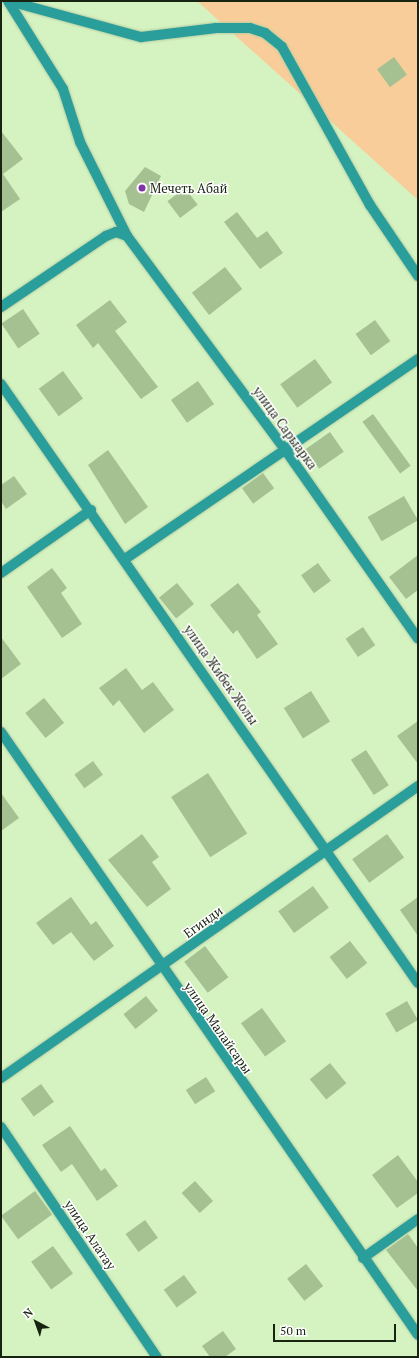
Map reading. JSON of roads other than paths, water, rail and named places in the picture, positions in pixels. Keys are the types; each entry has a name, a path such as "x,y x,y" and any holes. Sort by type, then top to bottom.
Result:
{"street":[{"name":"улица Сарыарка","path":"9,1 64,89 80,142 127,236 284,448 418,639"},
{"path":"9,1 141,37 216,28 250,28 265,33 282,47 370,205 418,276"},
{"path":"1,307 106,236 116,232 127,236"},
{"path":"125,559 284,448 418,359"},
{"name":"улица Жибек Жолы","path":"1,384 91,510 418,983"},
{"path":"1,573 91,510"},
{"name":"улица Малайсары","path":"1,732 161,968 418,1335"},
{"name":"Егинди","path":"1,1078 161,968 325,849 418,786"},
{"name":"улица Алатау","path":"1,1127 157,1357"},
{"path":"363,1258 418,1219"}],"place":[{"name":"Мечеть Абай","path":"142,188"}]}
